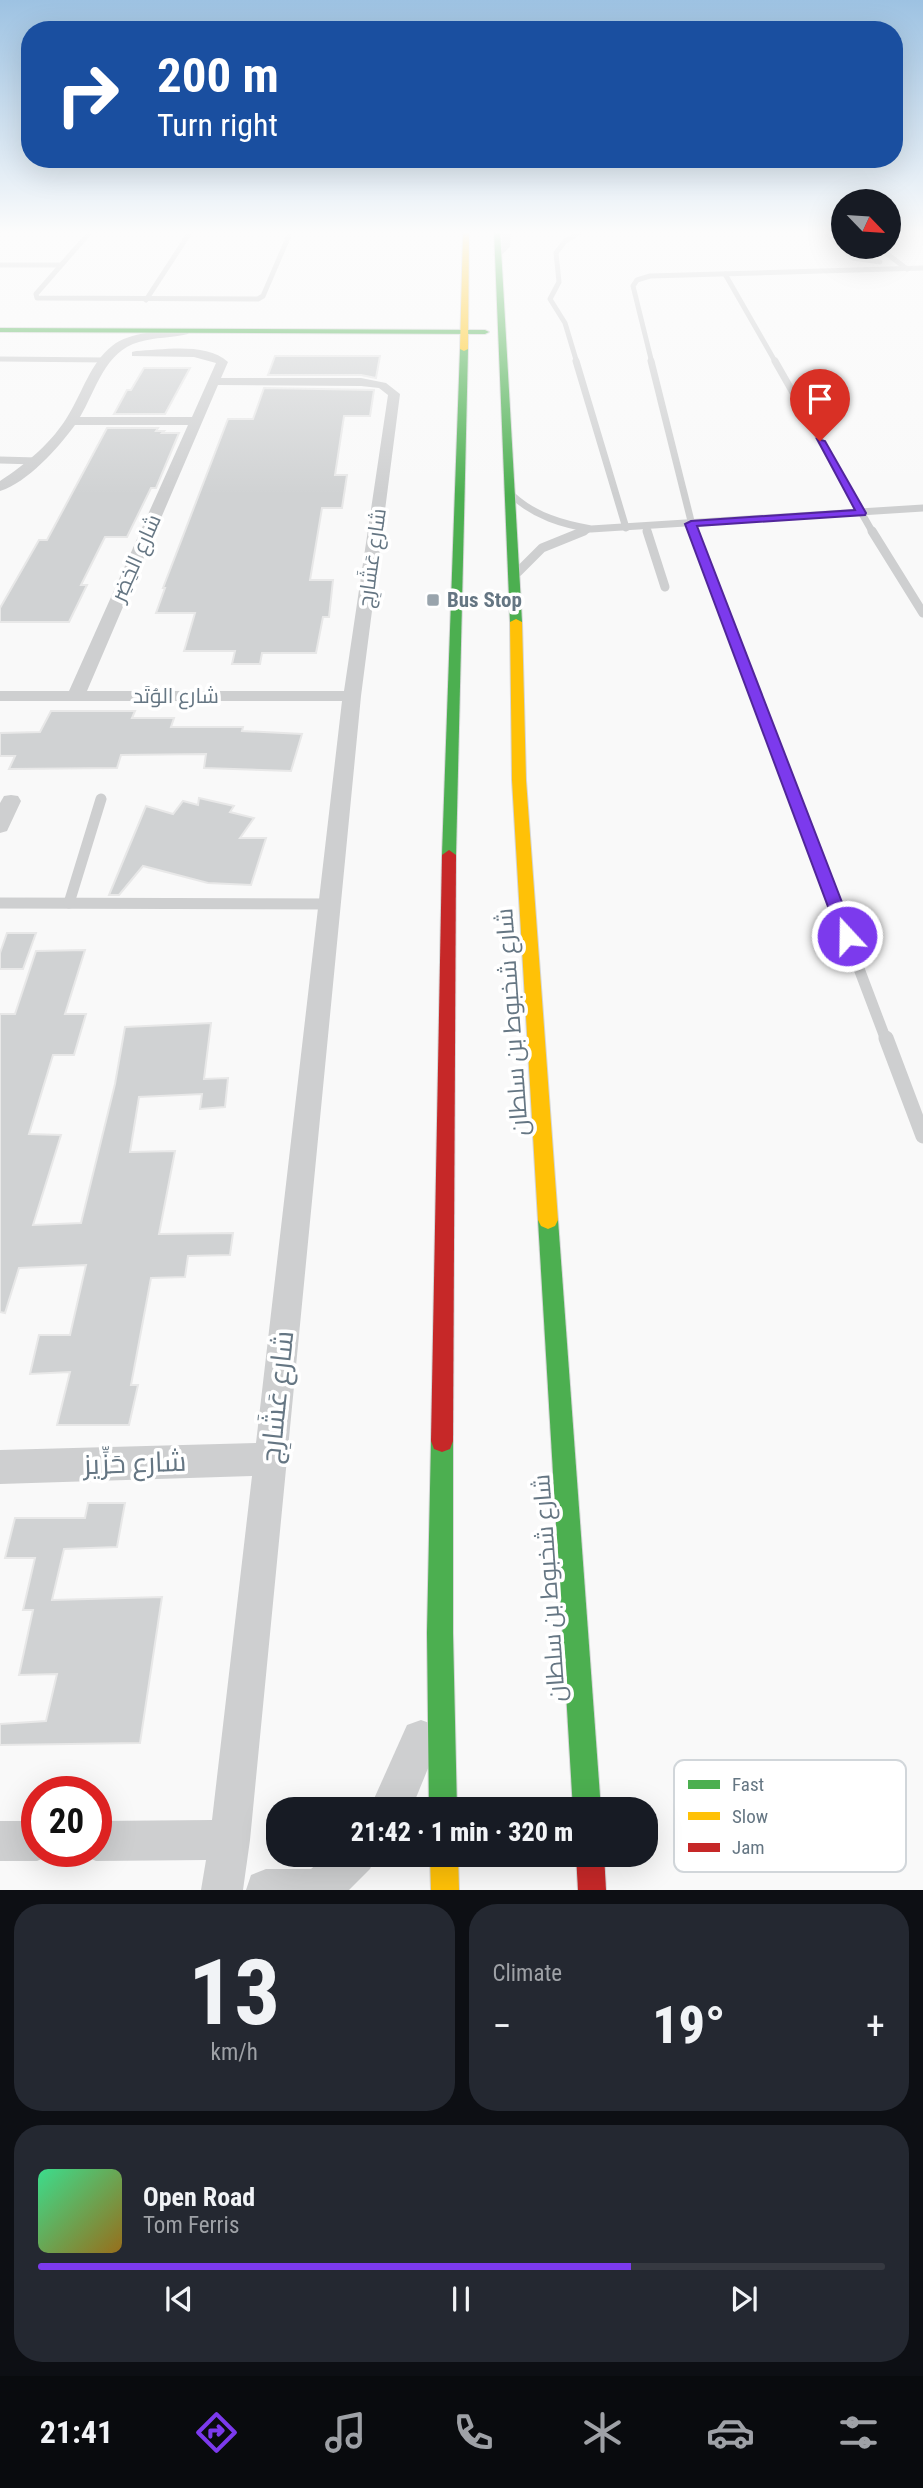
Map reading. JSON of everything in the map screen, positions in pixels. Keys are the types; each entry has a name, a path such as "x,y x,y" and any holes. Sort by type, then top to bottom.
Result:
{"main road":[{"path":"0,321 348,322 411,319"},
{"path":"0,330 410,329 418,326 415,319"},
{"path":"416,319 463,327"},
{"path":"443,1797 440,1633 450,778 461,521 463,319"},
{"path":"482,319 483,351"},
{"name":"شارع شخبوط بن سلطان","path":"502,319 499,425 510,493 519,780 586,1797"},
{"path":"330,330 502,328"},
{"path":"330,330 402,336 444,352 462,377"},
{"path":"444,1867 445,1889"},
{"path":"591,1867 592,1889"}],"street":[{"path":"0,487 37,461 72,421 117,347 136,339 201,331"},
{"path":"136,354 212,355 222,362 215,381"},
{"name":"شارع الخِضِر","path":"76,696 215,381"},
{"name":"شارع عَشَارِج","path":"215,381 361,382 382,385 394,394 352,696 230,1840 222,1889"},
{"path":"72,421 197,421"},
{"name":"شارع الوُتَد","path":"0,696 352,696"},
{"path":"0,826 11,801"},
{"name":"شارع حَزِّيز","path":"0,1467 270,1459"},
{"path":"394,1797 417,1751 430,1711 440,1633"},
{"path":"112,1841 230,1840"},
{"path":"0,1841 21,1841"},
{"path":"266,1889 322,1889 344,1867"}],"lane":[{"path":"563,319 626,528"},
{"path":"641,319 691,524 919,1115 923,1136"},
{"path":"751,319 861,513 923,613"},
{"path":"0,359 107,360"},
{"path":"0,460 37,461"},
{"path":"510,493 535,513 560,523 591,529 923,508"},
{"path":"646,527 665,587"},
{"path":"514,578 525,562 541,548 591,529"},
{"path":"69,903 101,799"},
{"path":"0,903 331,904"}],"building":[{"path":"275,356 380,356 376,378 361,375 268,375"},
{"path":"144,368 190,368 165,414 114,414 127,390 131,390"},
{"path":"264,388 374,390 370,416 344,416 335,475 347,475 342,508 322,508 310,580 333,580 329,617 323,617 316,653 262,653 260,664 232,664 235,651 184,651 195,613 156,613 163,588 228,419 253,419"},
{"path":"107,428 158,428 156,431 164,431 162,433 179,433 156,488 151,488 127,537 105,537 81,585 87,585 69,622 0,622 0,608 39,540 47,540"},
{"path":"51,711 135,711 132,718 174,718 171,727 243,727 242,731 302,734 291,771 204,768 206,754 121,755 117,768 9,769 15,756 0,756 0,733 40,732"},
{"path":"199,798 234,806 230,812 254,818 240,838 266,838 251,885 208,883 143,866 119,895 109,895 146,806 173,814 183,801 198,805"},
{"path":"7,933 36,933 23,969 0,969 0,953"},
{"path":"85,950 65,1014 86,1014 74,1055 53,1055 29,1134 61,1135 33,1225 81,1223 115,1084 125,1027 211,1023 204,1079 228,1078 225,1107 200,1109 202,1094 139,1097 130,1152 175,1151 159,1234 233,1233 230,1255 188,1256 185,1277 151,1278 131,1385 138,1385 129,1425 57,1425 70,1372 30,1374 39,1335 70,1335 86,1265 19,1268 5,1313 0,1312 0,1014 15,1014 36,951"},
{"path":"88,1503 125,1503 117,1547 64,1549 52,1600 162,1597 140,1743 0,1745 0,1724 46,1721 57,1674 19,1675 33,1610 23,1610 35,1558 5,1558 15,1518 85,1518"}],"traffic: fast":[{"path":"501,319 516,622"},
{"path":"0,330 485,332"},
{"path":"449,855 464,349"},
{"path":"548,1220 586,1797"},
{"path":"442,1441 440,1633 443,1797"}],"traffic: slow":[{"path":"464,349 465,319"},
{"path":"516,622 519,780 548,1220"},
{"path":"444,1867 445,1890"}],"traffic: jam":[{"path":"442,1441 449,855"},
{"path":"591,1867 592,1890"}],"place":[{"name":"Bus Stop","path":"433,600"}],"route":[{"path":"820,441 861,513 691,524 847,936"}]}
